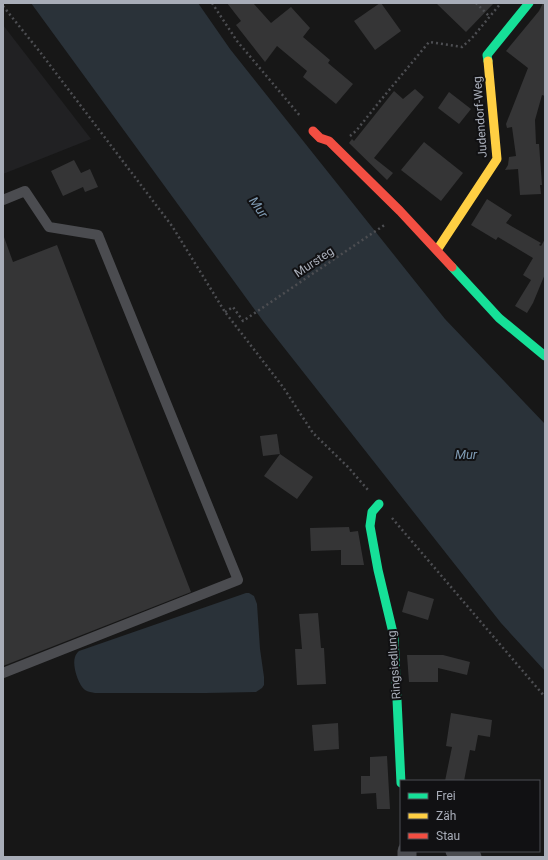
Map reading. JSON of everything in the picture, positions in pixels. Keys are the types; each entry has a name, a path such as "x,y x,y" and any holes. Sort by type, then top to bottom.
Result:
{"street":[{"name":"Judendorf-Weg","path":"437,250 497,159 487,55 525,5"},
{"path":"313,131 320,138 329,141 400,211 499,318 545,356"},
{"name":"Ringsiedlung","path":"379,504 372,512 370,526 378,570 394,637 401,780"},
{"path":"458,852 472,857"}],"lane":[{"path":"3,200 25,191 49,227 98,235 238,580 3,673"}],"path":[{"path":"212,3 237,41 313,131"},
{"path":"476,3 490,17"},
{"path":"335,148 356,131 429,42 462,47 472,38 501,3"},
{"path":"3,6 40,52 172,226 225,312 283,387 313,433 348,467 545,697"},
{"name":"Mursteg","path":"225,312 233,307 242,321 386,224"}],"shaded area":[{"path":"3,25 91,139 3,174"}],"water":[{"name":"Mur","path":"31,3 198,3 230,49 445,319 545,424 545,671 501,623 263,321"},
{"path":"246,593 254,596 257,604 264,685 256,692 95,693 85,690 80,684 74,665 75,657 79,651"}],"building":[{"path":"227,3 253,3 271,23 291,7 310,28 303,37 330,60 328,63 353,84 336,104 303,77 307,71 277,46 265,62 236,25 241,21"},
{"path":"380,3 401,31 375,50 354,21"},
{"path":"436,3 494,3 466,32"},
{"path":"543,3 545,3 545,96 542,95 535,120 536,144 539,144 542,185 540,185 541,194 520,195 518,169 505,170 508,165 509,157 516,156 512,127 507,128 506,124 528,68 506,51 539,11"},
{"path":"415,89 424,97 374,158 393,173 387,180 349,143 352,139 354,141 394,91 403,99"},
{"path":"449,92 471,109 459,124 438,108"},
{"path":"424,142 463,173 441,201 401,170"},
{"path":"74,160 81,173 90,169 98,187 85,192 83,187 63,196 51,171"},
{"path":"487,199 512,215 506,223 541,243 539,245 541,246 545,239 545,274 533,303 527,313 515,306 531,280 523,275 533,258 498,237 496,240 471,225"},
{"path":"3,237 13,262 57,245 191,592 3,666"},
{"path":"277,434 280,454 263,456 260,436"},
{"path":"280,454 313,477 297,499 264,476"},
{"path":"349,527 350,532 358,531 364,565 341,565 341,550 311,551 310,528"},
{"path":"408,591 434,599 428,620 402,612"},
{"path":"318,613 321,648 324,648 326,684 297,685 295,649 302,649 299,614"},
{"path":"407,655 443,655 470,662 467,675 438,668 438,682 409,682"},
{"path":"451,713 492,720 490,737 478,735 475,751 470,750 464,780 445,780 452,747 446,746"},
{"path":"338,723 339,749 314,751 312,725"},
{"path":"387,756 390,809 377,809 376,793 361,794 361,776 370,776 370,757"}],"traffic: fast":[{"path":"488,61 487,55 529,3"},
{"path":"452,267 499,318 545,356"},
{"path":"379,504 372,512 370,526 378,570 394,637 401,780"}],"traffic: slow":[{"path":"437,250 497,159 488,61"}],"traffic: jam":[{"path":"313,131 320,138 329,141 400,211 452,267"}]}
